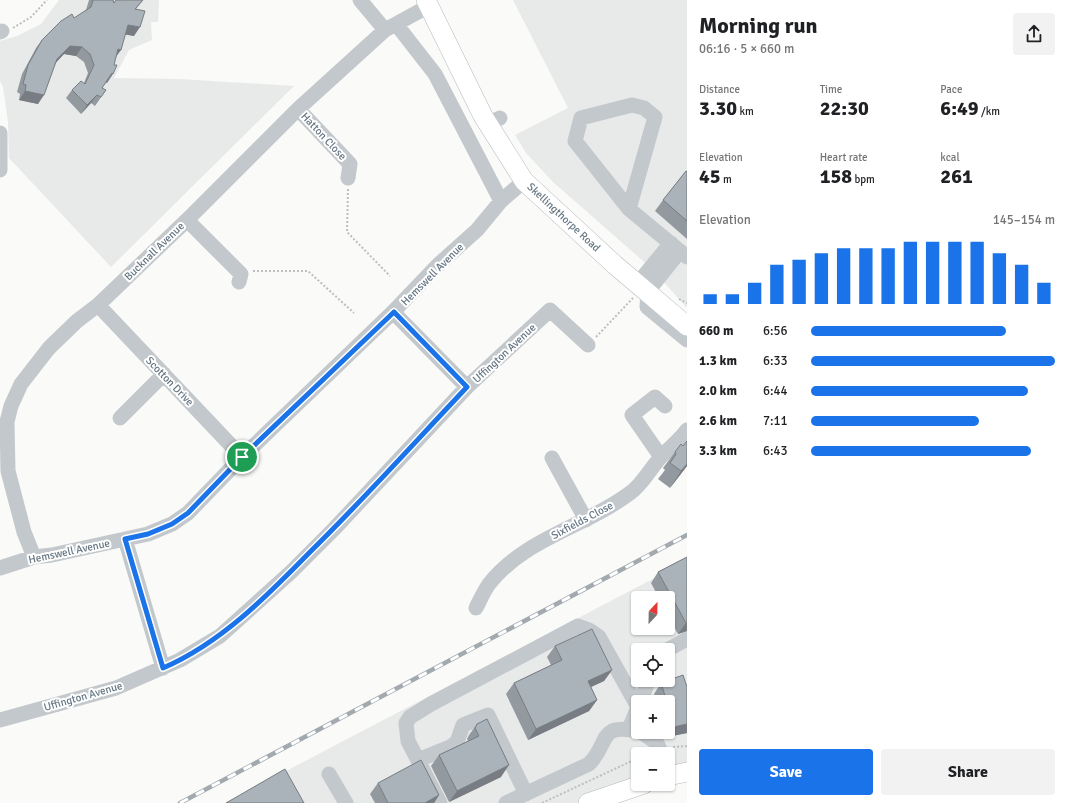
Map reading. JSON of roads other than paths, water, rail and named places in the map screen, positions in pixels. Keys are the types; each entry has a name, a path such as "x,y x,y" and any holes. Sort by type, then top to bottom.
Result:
{"main road":[{"name":"Skellingthorpe Road","path":"427,3 453,58 494,121 524,181 641,289 687,326"},
{"path":"588,803 631,788"}],"street":[{"path":"360,0 390,27 435,74 501,201"},
{"name":"Bucknall Avenue","path":"34,557 24,532 8,471 3,422 21,384 44,354 77,321 98,305 187,220 298,109 390,27 427,3"},
{"path":"629,208 654,117 644,108 632,105 581,118 575,141 629,208 679,251 641,289 647,307 687,340"},
{"name":"Hatton Close","path":"298,109 353,168"},
{"path":"0,133 0,170"},
{"name":"Hemswell Avenue","path":"0,568 34,557 52,555 148,534 172,524 188,513 242,457 394,312 439,264 477,230 501,201 524,181"},
{"path":"187,220 244,276"},
{"name":"Scotton Drive","path":"98,305 242,457"},
{"name":"Uffington Avenue","path":"0,720 116,688 180,660 220,636 263,598 334,529 467,387 550,310 588,345"},
{"path":"394,312 467,387"},
{"path":"120,418 164,374"},
{"path":"661,457 632,415 655,397 665,406"},
{"name":"Sixfields Close","path":"476,608 489,584 505,566 522,553 556,534 586,520 631,493 661,457 685,438"},
{"path":"552,458 586,520"},
{"path":"125,539 163,668"},
{"path":"440,803 408,741 406,731 406,723 410,717 431,704 578,626 589,630 599,637 636,695"},
{"path":"675,646 687,639"},
{"path":"418,760 450,747 457,742 463,725 488,715 526,794"},
{"path":"506,803 589,764 595,758 605,736 615,729 631,732"},
{"path":"650,739 662,747"},
{"path":"329,774 346,803"}],"railway":[{"path":"180,803 687,535"}]}
